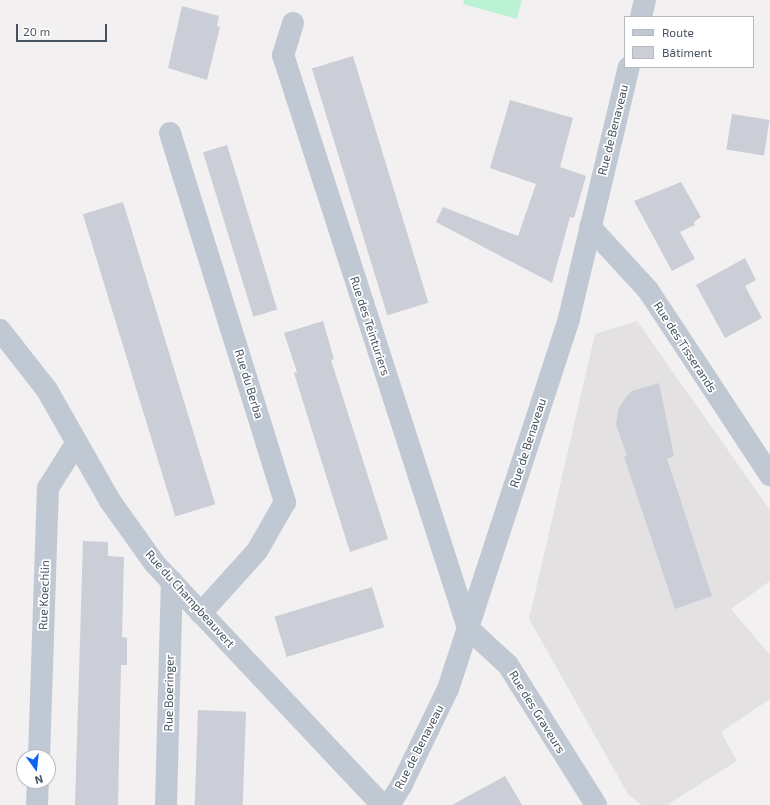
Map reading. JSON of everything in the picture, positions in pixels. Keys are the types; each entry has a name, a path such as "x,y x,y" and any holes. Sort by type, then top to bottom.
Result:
{"street":[{"path":"641,16 645,0"},
{"name":"Rue des Teinturiers","path":"293,23 283,55 468,628"},
{"name":"Rue de Benaveau","path":"389,805 402,784 448,688 569,318 629,68"},
{"name":"Rue du Berba","path":"170,133 285,502 257,551 202,613"},
{"name":"Rue des Tisserands","path":"590,227 648,290 770,475"},
{"name":"Rue du Champbeauvert","path":"0,330 47,390 110,501 155,564 382,805"},
{"name":"Rue Koechlin","path":"39,749 48,488 77,442"},
{"name":"Rue Boeringer","path":"166,805 172,581"},
{"name":"Rue des Graveurs","path":"468,628 508,665 596,805"},
{"path":"37,805 38,789"}],"shaded area":[{"path":"637,321 770,510 770,581 731,609 770,655 770,699 721,732 737,761 667,805 641,805 628,794 529,619 595,334"}],"green space":[{"path":"464,0 522,0 517,19 463,4"}],"building":[{"path":"182,6 219,16 217,26 220,27 207,80 168,68"},
{"path":"353,56 428,303 387,315 312,69"},
{"path":"510,100 573,118 560,167 586,176 574,218 570,217 552,283 436,222 443,207 518,236 536,184 490,168"},
{"path":"732,114 770,120 764,156 726,150"},
{"path":"227,145 277,309 253,317 203,152"},
{"path":"681,182 701,217 694,222 695,225 680,232 695,259 672,271 634,201"},
{"path":"123,202 215,504 175,516 83,214"},
{"path":"745,258 756,280 745,286 762,318 725,338 696,285"},
{"path":"323,321 334,359 331,360 388,539 350,552 294,373 297,372 284,333"},
{"path":"659,383 674,456 667,459 712,596 675,609 624,457 627,456 616,424 618,410 626,397 632,391"},
{"path":"83,541 108,542 108,556 124,557 122,637 127,638 127,665 121,665 118,805 75,805"},
{"path":"372,587 384,627 287,657 274,617"},
{"path":"198,710 246,712 243,805 195,805"},
{"path":"505,776 522,805 452,805"}]}
